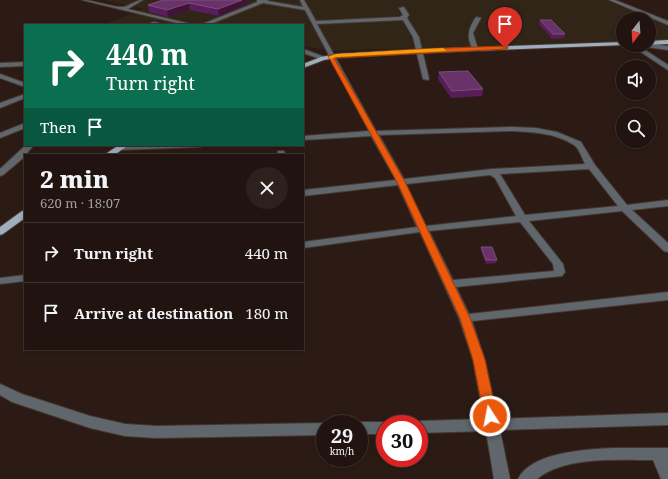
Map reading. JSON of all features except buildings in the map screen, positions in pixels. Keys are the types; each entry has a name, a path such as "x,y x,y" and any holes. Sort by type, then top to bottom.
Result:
{"main road":[{"path":"656,43 668,42"},
{"path":"304,66 327,57 418,51 616,44"},
{"path":"110,154 122,146"},
{"path":"0,232 24,213"}],"street":[{"path":"84,0 188,24"},
{"path":"123,9 141,0"},
{"path":"256,0 306,9"},
{"path":"302,0 314,23 327,57 375,133 401,182 465,318 479,360 502,479"},
{"path":"611,0 668,22"},
{"path":"619,3 632,0"},
{"path":"206,24 264,1"},
{"path":"138,13 150,8"},
{"path":"402,8 406,15 404,18 415,34 426,79"},
{"path":"314,23 404,18"},
{"path":"475,49 470,36 470,31 478,18"},
{"path":"656,47 668,48"},
{"path":"304,52 327,57"},
{"path":"644,52 668,68"},
{"path":"0,65 24,64"},
{"path":"1,77 24,85"},
{"path":"0,106 24,96"},
{"path":"0,136 24,125"},
{"path":"304,138 375,133 536,130 554,134 578,144 591,166 625,208 668,249"},
{"path":"0,173 19,157 29,146"},
{"path":"304,193 492,172 591,166"},
{"path":"450,284 550,275 558,274 560,272 558,264 522,218 498,177 492,172"},
{"path":"304,245 424,229 668,203"},
{"path":"14,221 24,220"},
{"path":"0,281 24,278"},
{"path":"465,318 668,296"},
{"path":"0,389 17,398 90,422 125,430 156,432 316,429"},
{"path":"428,427 668,419"},
{"path":"526,479 530,473 548,464 570,458 610,454 662,454 668,476"}],"shaded area":[{"path":"104,0 605,0 634,12 616,12 616,41 330,51 304,46 304,24 105,24 144,9"},
{"path":"656,21 668,26 668,39 656,40"}],"slow traffic":[{"path":"331,57 443,50"}],"route":[{"path":"490,416 479,360 465,318 401,182 331,56 505,48"}]}
